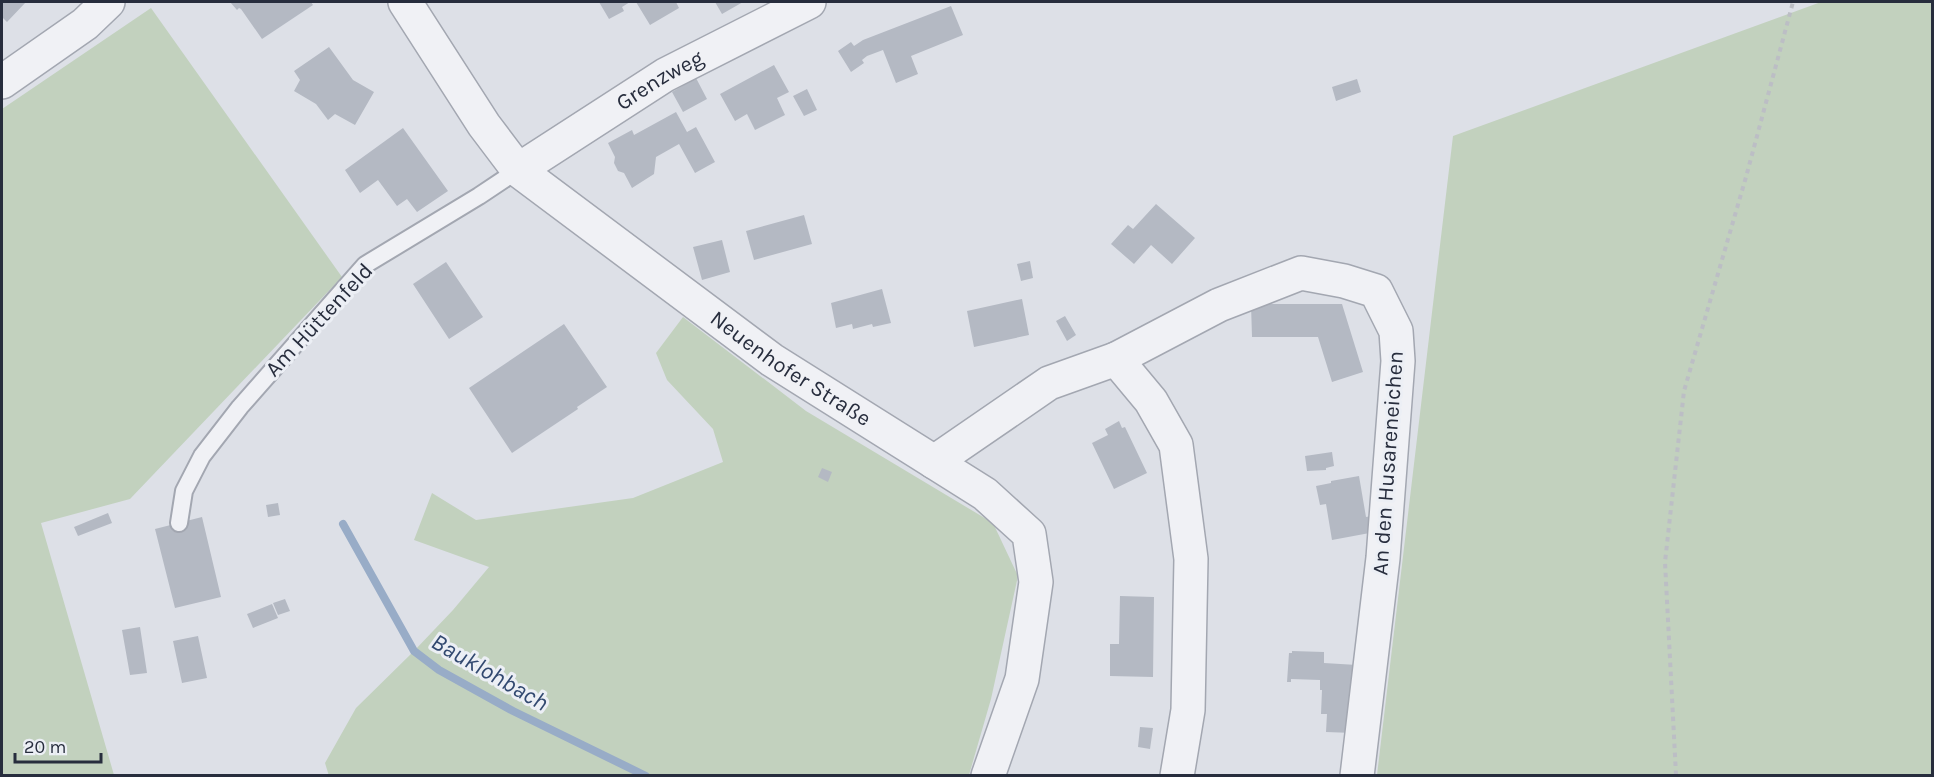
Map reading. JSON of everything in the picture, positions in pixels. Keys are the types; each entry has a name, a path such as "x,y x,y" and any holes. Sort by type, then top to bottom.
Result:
{"street":[{"path":"2,82 85,24 108,2"},
{"name":"Neuenhofer Straße","path":"405,2 484,125 518,170 772,360 985,494 1029,534 1036,582 1022,679 988,776"},
{"name":"Grenzweg","path":"518,170 665,75 809,2"},
{"name":"An den Husareneichen","path":"934,462 1049,383 1116,359 1219,305 1300,273 1344,281 1376,291 1396,331 1398,361 1383,558 1357,776"},
{"path":"1116,359 1151,402 1176,445 1191,559 1188,710 1177,776"}],"lane":[{"name":"Am Hüttenfeld","path":"179,523 184,491 202,456 240,407 365,265 518,170"}],"path":[{"path":"1676,775 1665,562 1684,391 1746,177 1792,2"}],"green space":[{"path":"1821,2 1932,2 1932,775 1377,775 1453,136"},
{"path":"151,8 342,277 130,499 41,523 114,775 2,775 2,109"},
{"path":"683,317 806,411 993,523 1018,576 991,699 969,775 329,776 325,763 356,708 453,610 489,567 414,540 432,493 476,520 633,498 723,462 713,429 667,380 656,353"}],"building":[{"path":"2,2 26,2 7,22 2,17"},
{"path":"230,2 311,2 313,5 262,39 241,9 237,10"},
{"path":"599,2 630,2 622,7 624,11 609,19"},
{"path":"636,2 676,2 679,8 650,25"},
{"path":"715,2 743,2 722,14"},
{"path":"951,6 963,35 911,56 918,74 896,83 883,50 867,56 862,60 864,63 851,72 838,51 851,42 854,46 863,40"},
{"path":"329,47 353,80 374,92 355,125 335,114 328,120 316,104 294,91 300,80 294,71"},
{"path":"774,65 789,92 777,98 785,115 755,130 747,114 735,121 720,94"},
{"path":"696,78 707,99 683,112 672,92"},
{"path":"1357,79 1361,92 1336,101 1332,87"},
{"path":"807,89 817,110 804,116 793,96"},
{"path":"676,112 687,132 696,127 715,162 695,173 679,144 656,157 654,174 632,188 624,173 618,171 614,163 615,157 608,143 632,130 634,135"},
{"path":"403,128 448,191 417,212 407,199 397,206 378,180 360,193 345,170"},
{"path":"1156,204 1195,238 1172,264 1151,245 1134,264 1111,244 1128,225 1133,229"},
{"path":"804,215 812,244 754,260 746,231"},
{"path":"722,240 730,272 702,280 693,247"},
{"path":"1030,261 1033,278 1021,281 1017,264"},
{"path":"446,262 483,317 449,339 413,284"},
{"path":"882,289 891,323 873,327 872,324 853,329 852,324 836,328 831,303"},
{"path":"1022,299 1029,335 974,347 967,311"},
{"path":"1251,304 1342,304 1363,372 1332,382 1318,337 1252,337"},
{"path":"1065,316 1076,335 1067,341 1056,321"},
{"path":"564,324 607,387 512,453 469,388"},
{"path":"1119,421 1122,428 1125,427 1147,473 1114,489 1092,443 1108,435 1105,429"},
{"path":"1332,452 1334,466 1326,470 1307,471 1305,456"},
{"path":"822,468 832,472 828,482 818,477"},
{"path":"1359,476 1366,517 1372,516 1375,532 1332,540 1326,504 1320,505 1316,486"},
{"path":"278,503 280,515 268,517 266,505"},
{"path":"108,513 112,523 78,536 74,527"},
{"path":"202,517 221,597 175,608 155,529"},
{"path":"1120,596 1154,597 1153,677 1110,676 1110,644 1119,644"},
{"path":"285,599 290,611 278,615 273,603"},
{"path":"272,604 278,618 253,628 247,614"},
{"path":"140,627 147,673 130,675 122,630"},
{"path":"198,636 207,678 182,683 173,641"},
{"path":"1292,651 1324,652 1324,663 1357,665 1353,733 1326,732 1327,714 1321,714 1320,680 1291,679 1291,682 1287,682 1289,653"},
{"path":"1140,727 1153,728 1150,749 1138,747"}],"waterway":[{"name":"Bauklohbach","path":"343,524 414,651 439,670 513,711 646,776"}]}
